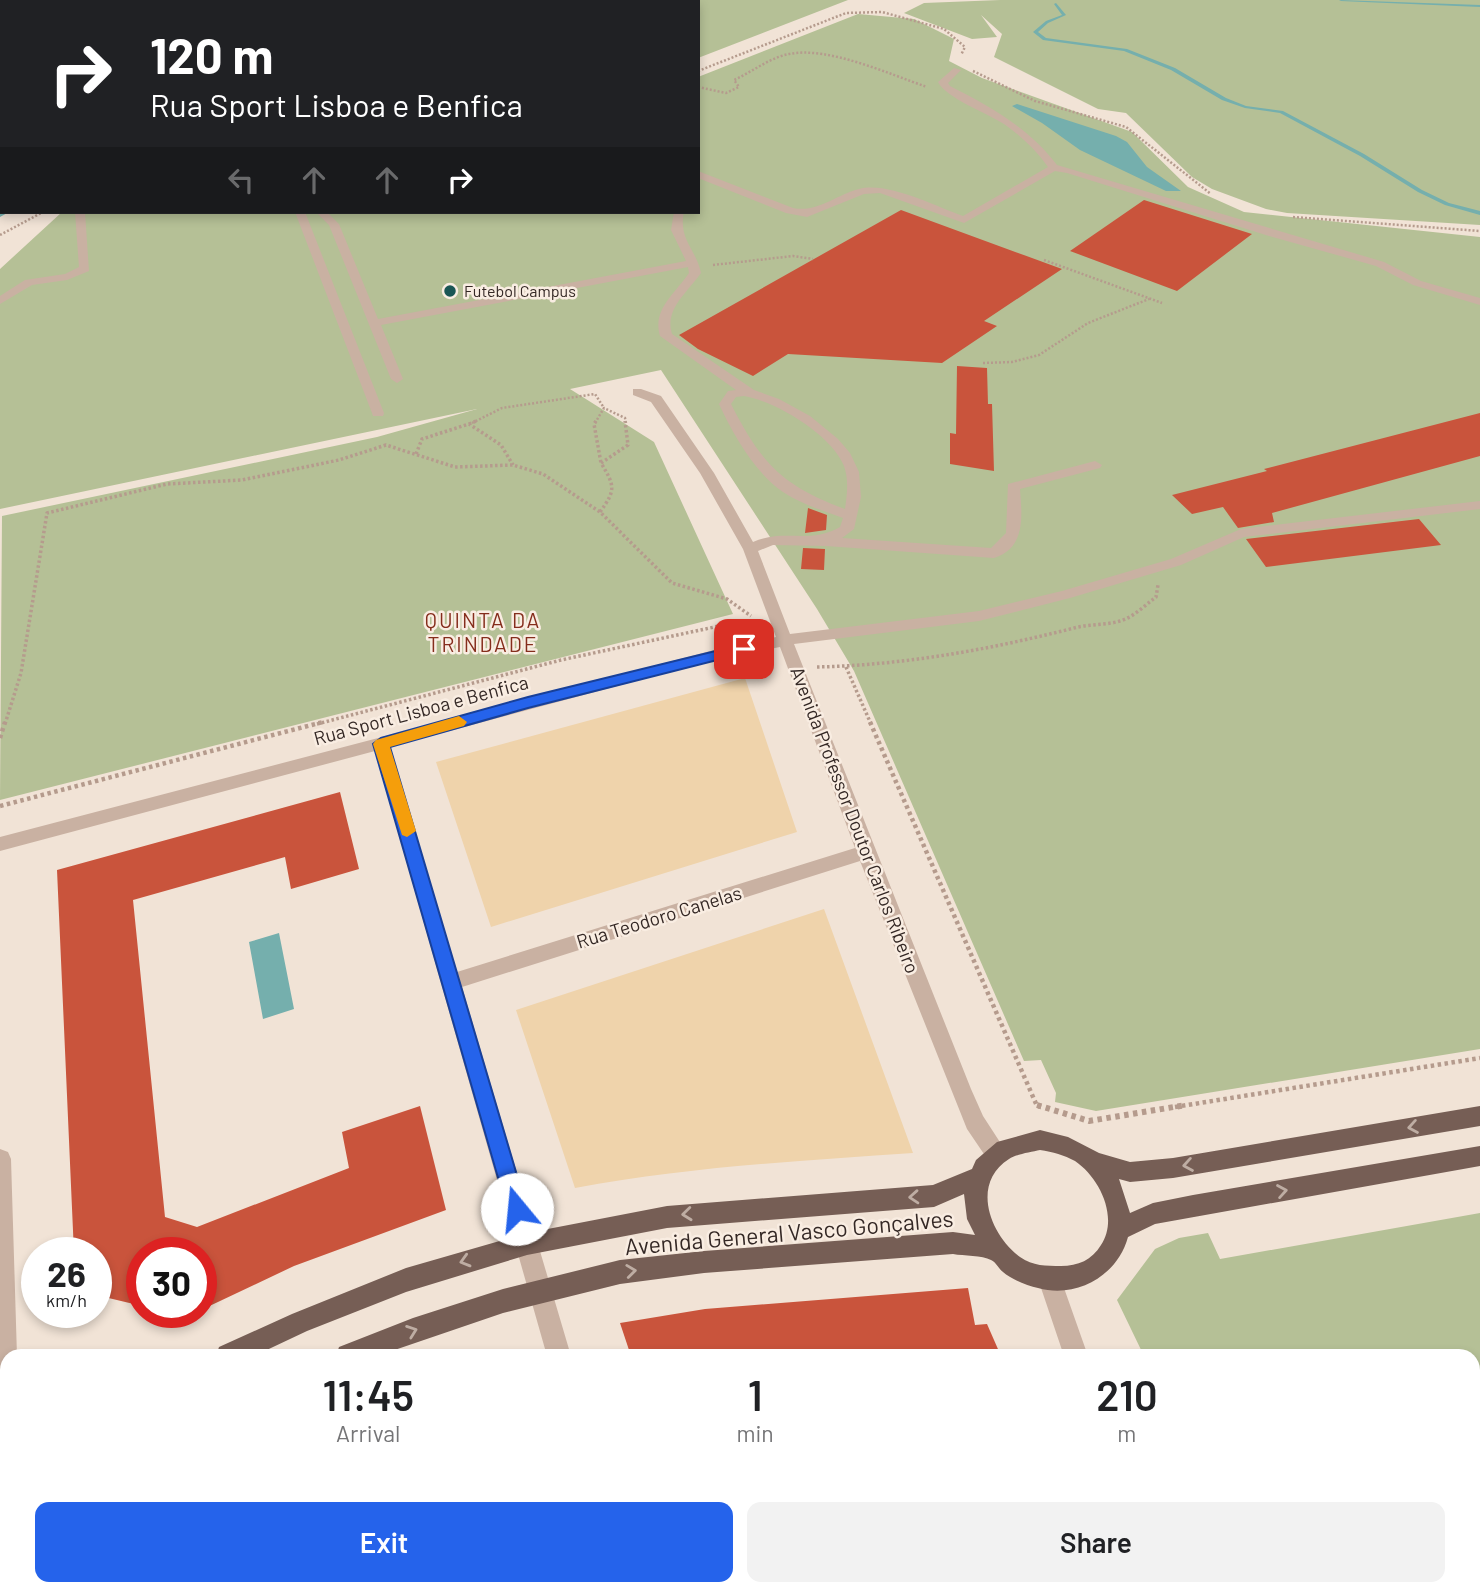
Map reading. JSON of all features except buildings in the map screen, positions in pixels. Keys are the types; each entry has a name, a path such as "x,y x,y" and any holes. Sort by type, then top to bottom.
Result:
{"main road":[{"path":"1093,1162 1130,1172 1172,1168 1480,1116"},
{"path":"1040,1140 1077,1150 1093,1162 1106,1176 1115,1193 1121,1228 1117,1244 1109,1257 1097,1268 1084,1276 1050,1279 1030,1274 1010,1264 994,1249 983,1232 976,1213 975,1195 978,1177 996,1153 1014,1144 1040,1140"},
{"path":"1121,1228 1153,1214 1480,1156"},
{"name":"Avenida General Vasco Gonçalves","path":"243,1349 300,1322 406,1280 527,1244 667,1217 934,1196 978,1177"},
{"name":"Avenida General Vasco Gonçalves","path":"366,1349 413,1330 540,1290 620,1272 704,1262 953,1243 994,1249"}],"street":[{"path":"961,65 943,82 946,88 995,114 1022,133 1044,152 1054,168"},
{"path":"700,175 790,211 807,214 862,191 881,190 964,220 1054,168 1068,170 1273,234 1380,264 1417,283 1480,302"},
{"path":"700,190 720,183"},
{"path":"0,301 29,282 67,277 85,270 80,214"},
{"path":"301,214 378,413"},
{"path":"323,214 334,224 397,379"},
{"path":"678,214 674,225 677,236 695,265 695,273 663,314 662,326 666,336 749,393 771,400 804,419 831,440 850,464 855,498 846,529 826,541"},
{"path":"373,323 695,265"},
{"name":"Avenida Professor Doutor Carlos Ribeiro","path":"637,392 656,399 707,473 750,549 866,852 961,1088 975,1122 996,1153"},
{"path":"749,393 732,394 724,404 733,422 781,484 802,497 850,516"},
{"path":"750,549 771,540 826,541 994,553 1008,546 1015,532 1013,487 1095,465"},
{"name":"Rua Sport Lisboa e Benfica","path":"0,844 718,654 786,640 979,616 1065,595 1168,565 1241,533 1480,505"},
{"path":"381,744 557,1349"},
{"name":"Rua Teodoro Canelas","path":"452,982 866,852"},
{"path":"0,1159 6,1349"},
{"path":"1050,1279 1074,1349"}],"path":[{"path":"700,70 846,13 882,12 944,29 965,47 961,65 1035,101 1126,127 1214,196"},
{"path":"700,87 726,93 739,87 734,80 789,54 801,53 854,63 928,88"},
{"path":"0,235 39,214"},
{"path":"1281,216 1480,231"},
{"path":"695,265 793,256 813,260"},
{"path":"1044,260 1161,303"},
{"path":"983,363 1012,362 1040,355 1080,326 1132,308 1149,299"},
{"path":"416,454 422,439 469,424 502,408 594,394 604,408 625,418 628,445 601,463"},
{"path":"600,512 611,497 613,482 601,463 594,424 604,408"},
{"path":"469,424 496,440 510,454 513,465"},
{"path":"0,738 21,673 47,513 167,484 243,480 339,460 386,445 455,467 513,465 543,474 600,512 673,583 727,599 786,640"},
{"path":"846,667 1037,1106 1089,1121 1480,1058"}],"green space":[{"path":"700,0 848,0 700,57"},
{"path":"1000,0 1480,0 1480,225 1287,213 1266,209 1212,189 1192,177 1126,113 1098,109 994,57 1002,34 981,15 997,37 972,39 904,13 924,3"},
{"path":"858,14 914,19 954,39 949,61 982,78 1132,132 1188,187 1244,212 1480,237 1480,1049 1096,1111 1055,1102 1056,1093 1041,1060 1024,1061 854,671 817,609 661,370 570,389 654,442 733,614 0,800 2,516 377,437 477,409 0,509 0,269 60,214 700,214 700,76"},
{"path":"1480,1213 1480,1349 1141,1349 1117,1300 1155,1249 1179,1238 1208,1233 1220,1259"}],"sand":[{"path":"745,678 797,832 491,927 436,762"},
{"path":"824,909 913,1153 701,1170 575,1188 516,1010"}],"water":[{"path":"1017,104 1116,136 1127,142 1147,167 1181,191 1166,191 1080,150 1012,106"},
{"path":"279,933 294,1009 263,1019 249,942"}],"waterway":[{"path":"1341,0 1480,6"},
{"path":"1056,4 1064,15 1047,22 1035,32 1045,39 1125,50 1173,69 1224,99 1245,107 1281,112 1362,155 1420,191 1447,204 1480,213"}],"slow traffic":[{"path":"407,831 381,744 459,722"}],"place":[{"name":"Futebol Campus","path":"450,291"}],"district":[{"name":"QUINTA DA TRINDADE","path":"483,633"}],"route":[{"path":"517,1209 381,744 528,702 744,649"}]}
